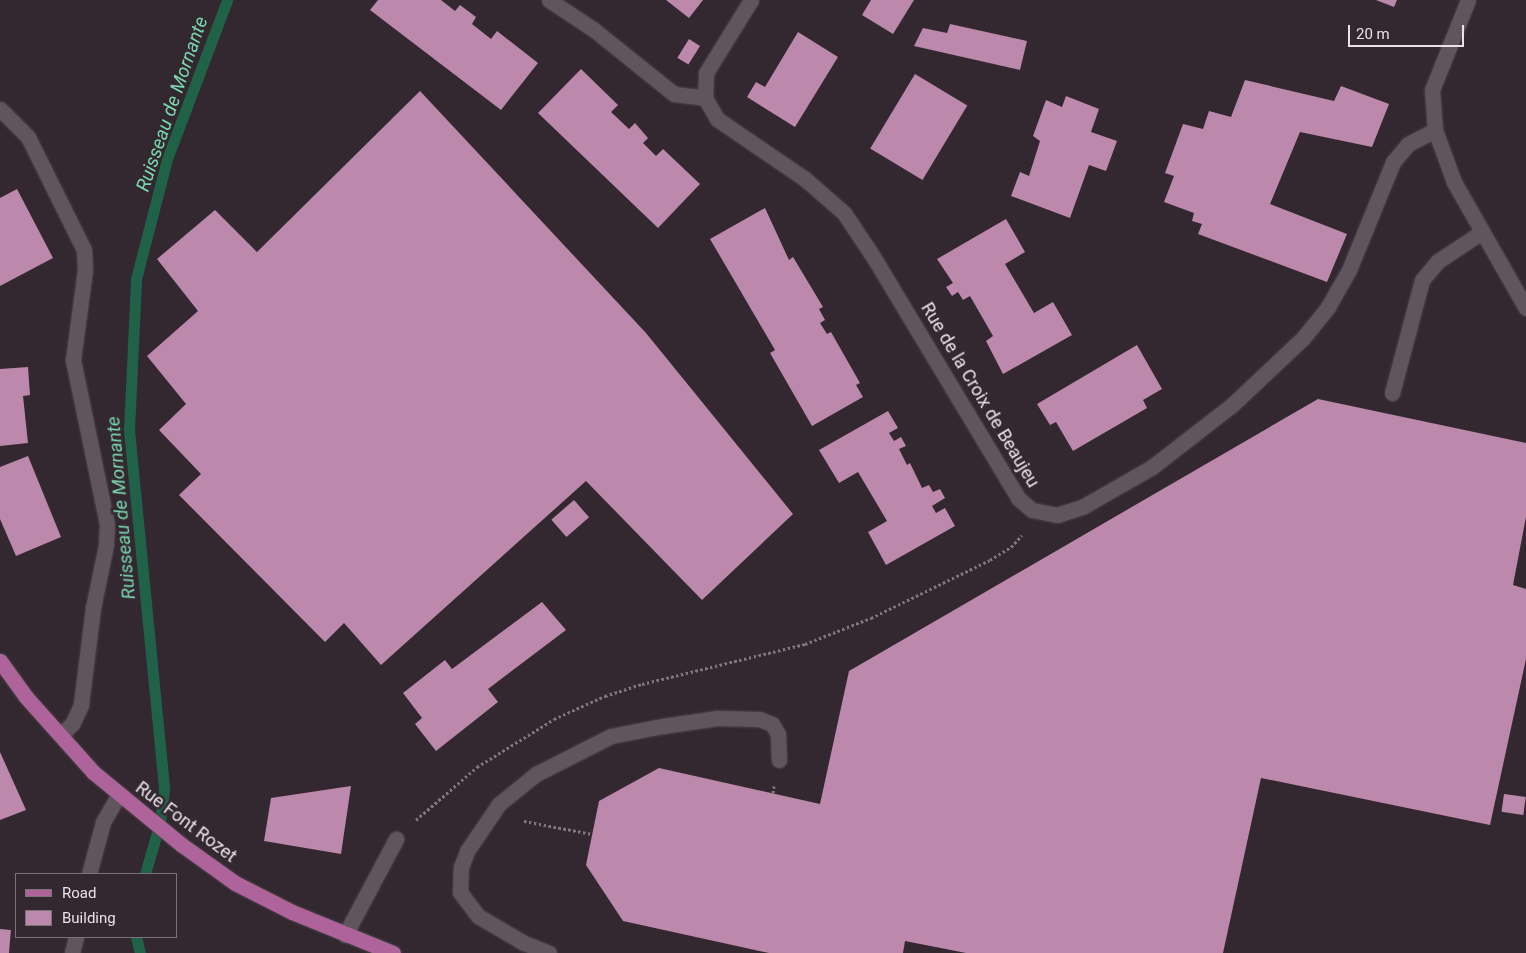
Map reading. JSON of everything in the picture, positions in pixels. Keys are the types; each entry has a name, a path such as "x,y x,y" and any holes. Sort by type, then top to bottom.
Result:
{"main road":[{"name":"Rue Font Rozet","path":"0,661 60,735 93,772 182,845 235,883 345,935 394,953"}],"street":[{"path":"549,0 593,29 674,94 705,98 706,73 751,0"},
{"path":"1468,0 1432,90 1435,130 1454,182 1526,308"},
{"name":"Rue de la Croix de Beaujeu","path":"705,98 716,119 805,178 844,213 874,258 1018,498 1032,510 1058,515 1084,506 1152,467 1232,405 1303,338 1328,307 1349,270 1393,162 1408,144 1435,130"},
{"path":"0,109 28,137 84,250 85,270 73,360 107,524 106,545 93,608 81,705 72,724 60,735"},
{"path":"1392,393 1422,280 1438,261 1482,232"},
{"path":"549,953 524,943 478,916 460,892 464,859 490,814 536,774 611,736 717,718 759,719 772,724 778,734 779,760"},
{"path":"88,873 103,822 120,794"},
{"path":"345,935 396,839"},
{"path":"72,953 76,938"}],"path":[{"path":"396,839 477,767 554,719 605,696 642,684 805,644 871,618 1011,547 1025,531 1032,510"},
{"path":"490,814 592,834"}],"building":[{"path":"378,0 441,0 455,11 460,5 476,17 472,24 491,39 497,31 538,63 501,110 370,10"},
{"path":"666,0 703,0 689,18"},
{"path":"871,0 914,0 893,34 862,15"},
{"path":"1376,0 1397,0 1394,7"},
{"path":"950,24 1027,41 1020,70 914,46 923,28 947,33"},
{"path":"798,32 838,57 795,127 747,97 756,82 765,87"},
{"path":"689,39 700,46 688,65 677,58"},
{"path":"581,69 618,105 611,112 629,129 635,123 648,138 643,143 656,156 663,149 700,184 658,228 538,113"},
{"path":"915,74 967,105 922,180 870,149"},
{"path":"1245,80 1334,101 1341,86 1389,104 1372,147 1300,132 1270,204 1347,234 1327,282 1198,234 1202,224 1192,221 1194,213 1164,202 1174,176 1165,173 1183,124 1203,129 1209,111 1231,117"},
{"path":"420,91 646,333 793,514 702,600 586,481 381,665 344,623 325,642 179,495 201,474 159,430 186,404 147,356 198,311 157,259 215,210 257,252"},
{"path":"1066,96 1099,109 1091,132 1117,141 1106,171 1089,165 1070,218 1011,196 1020,172 1029,176 1040,141 1033,136 1046,100 1062,107"},
{"path":"17,189 53,258 0,286 0,198"},
{"path":"765,208 789,260 793,257 823,307 819,309 825,320 820,323 827,334 831,332 860,383 856,385 863,397 812,426 770,353 775,350 710,239"},
{"path":"1006,219 1025,252 1005,264 1034,313 1053,302 1072,335 1003,374 986,341 993,336 970,296 963,300 958,292 952,296 946,287 953,283 937,259"},
{"path":"1137,345 1162,389 1143,400 1147,408 1073,451 1056,422 1050,425 1037,404"},
{"path":"28,367 30,395 23,396 28,443 0,446 0,369"},
{"path":"1318,399 1526,443 1526,517 1513,585 1526,589 1526,659 1490,825 1261,778 1223,953 966,953 905,941 903,953 769,953 623,921 586,865 599,801 659,768 820,804 849,671"},
{"path":"888,411 898,428 889,433 894,441 901,437 906,446 899,449 907,465 910,463 922,488 929,485 933,492 940,489 945,498 932,506 936,513 945,508 955,526 886,565 868,532 887,521 858,472 839,483 819,450"},
{"path":"28,456 61,537 16,556 0,519 0,467"},
{"path":"574,500 589,517 566,537 551,520"},
{"path":"542,602 566,630 488,689 498,702 436,751 415,724 422,718 403,693 445,660 452,669"},
{"path":"0,752 26,810 0,820"},
{"path":"351,786 341,854 264,841 271,798"},
{"path":"1504,794 1526,797 1523,815 1501,812"},
{"path":"0,929 11,930 9,953 0,953"}],"waterway":[{"name":"Ruisseau de Mornante","path":"145,873 160,822 164,787 129,430 136,279 167,159 227,0"},
{"name":"Ruisseau de Mornante","path":"136,938 140,953"}]}
